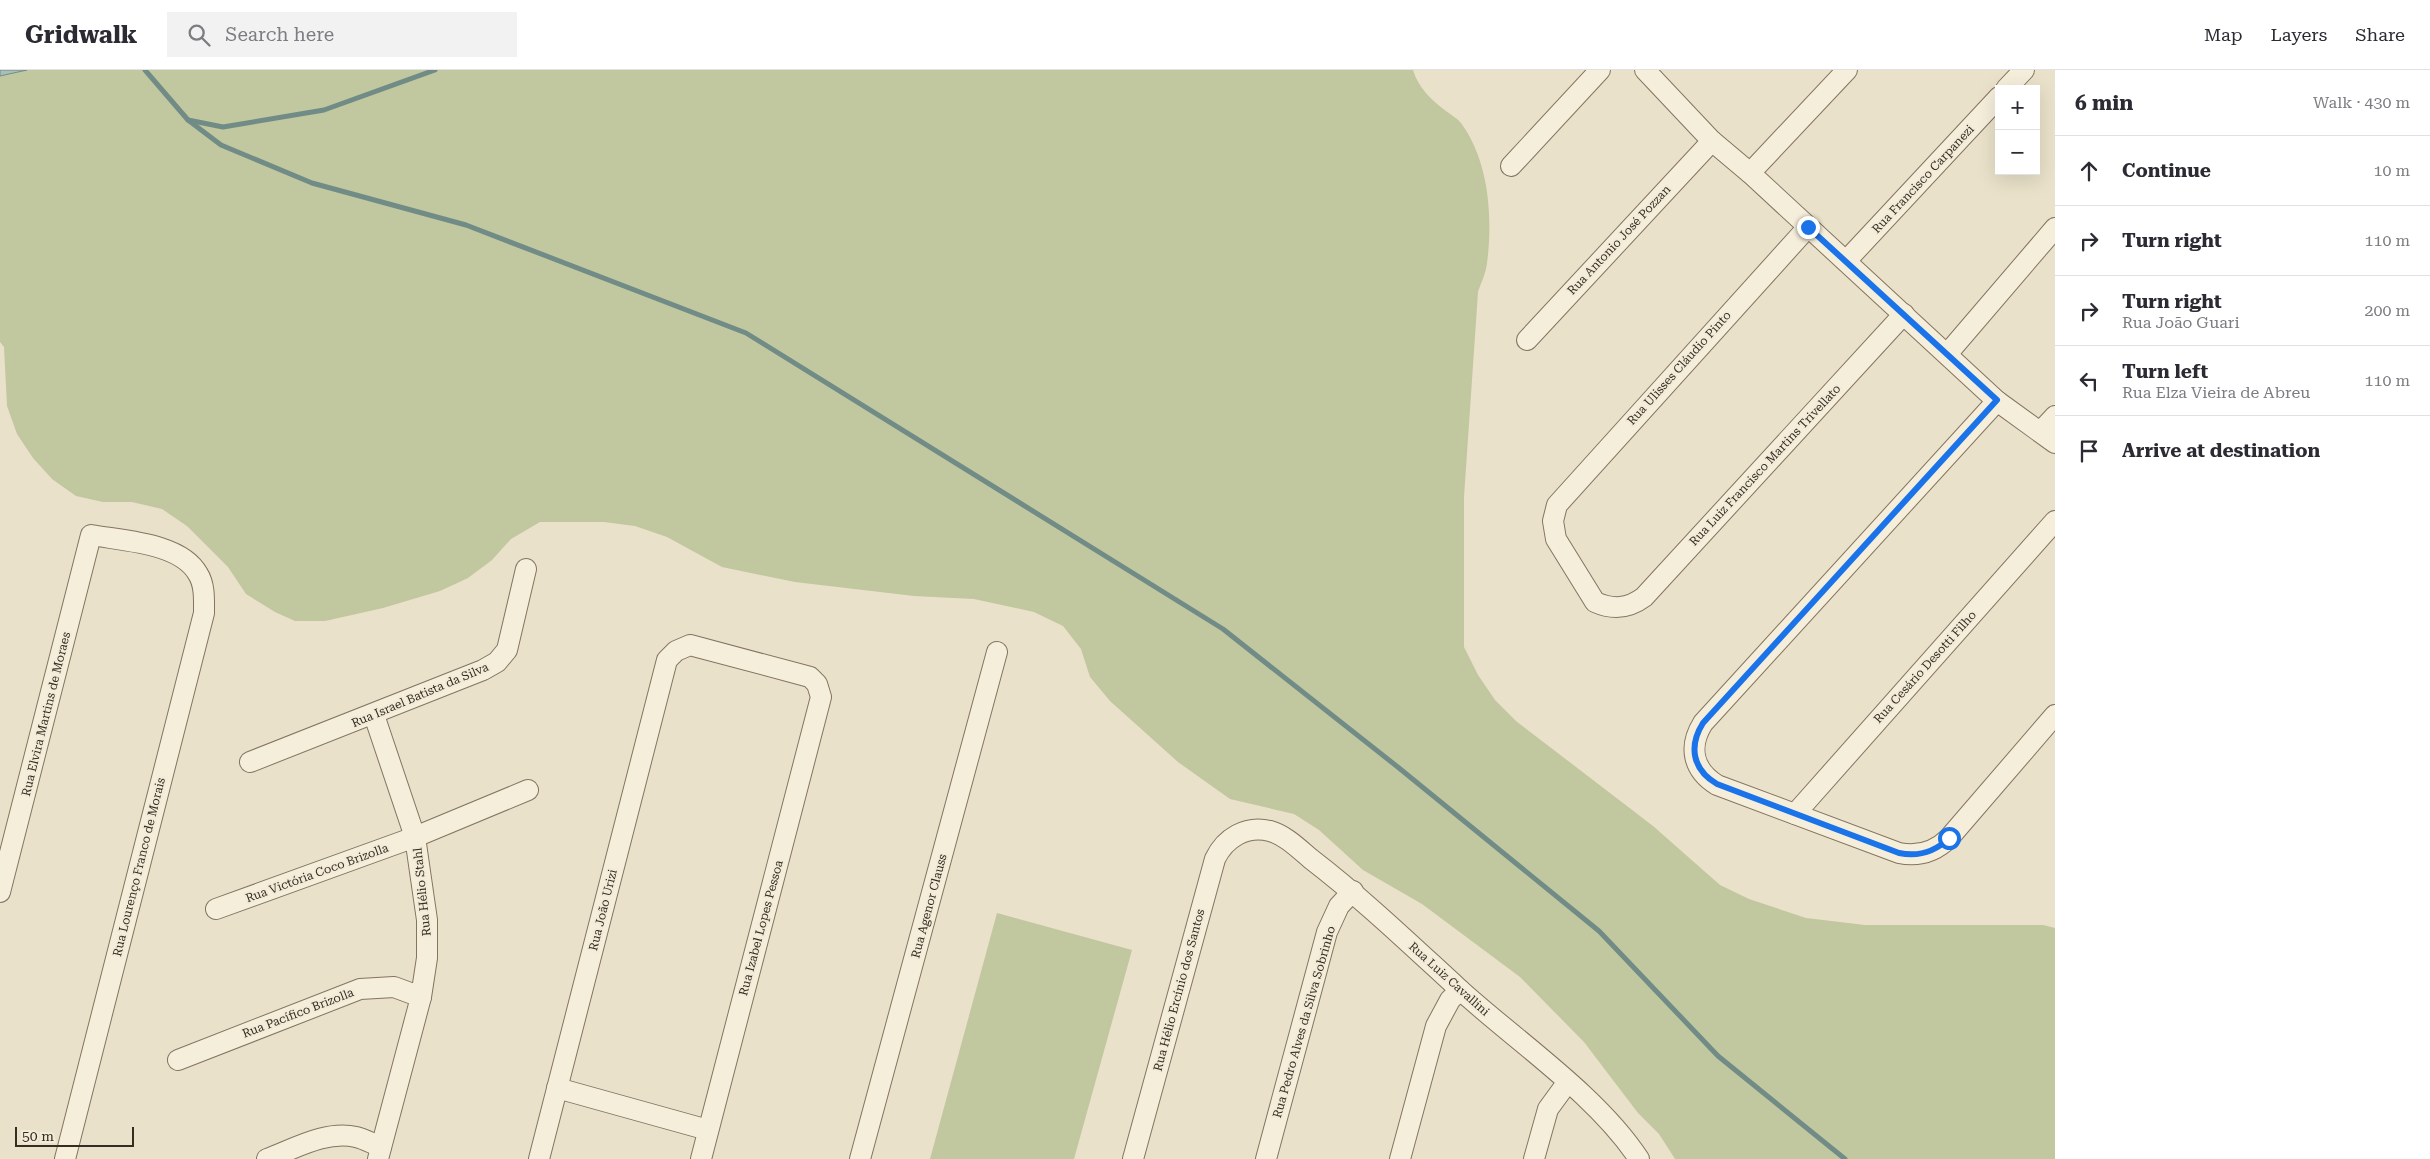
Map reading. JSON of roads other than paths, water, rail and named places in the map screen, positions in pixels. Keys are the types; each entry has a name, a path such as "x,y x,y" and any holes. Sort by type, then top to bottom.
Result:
{"street":[{"path":"1511,166 1600,70"},
{"path":"1750,173 1847,70"},
{"path":"2010,85 2024,70"},
{"path":"1657,74 1712,141 1750,173 1997,400 2048,437 2055,416"},
{"name":"Rua Francisco Carpanezi","path":"1846,261 1995,101"},
{"name":"Rua Antonio José Pozzan","path":"1527,340 1712,141"},
{"name":"Rua Ulisses Cláudio Pinto","path":"1620,608 1603,606 1595,602 1556,538 1553,521 1558,505 1568,491 1808,227"},
{"path":"1948,353 2055,228"},
{"name":"Rua Luiz Francisco Martins Trivellato","path":"1620,608 1629,606 1644,597 1904,314"},
{"path":"1997,400 1703,723 1696,733 1693,745 1694,757 1707,778 1717,784 1899,853 1926,853 1943,844 1949,838 2055,715"},
{"name":"Rua Cesário Desotti Filho","path":"1795,814 2055,521"},
{"name":"Rua Lourenço Franco de Morais","path":"65,1159 204,612 203,588 199,575 184,558 170,551 91,535"},
{"name":"Rua Elvira Martins de Moraes","path":"0,892 91,535"},
{"name":"Rua Israel Batista da Silva","path":"250,762 374,715 483,670 497,662 507,650 526,569"},
{"name":"Rua Izabel Lopes Pessoa","path":"667,660 676,651 690,646 810,676 817,684 821,697 701,1159"},
{"name":"Rua Agenor Clauss","path":"860,1159 997,652"},
{"name":"Rua João Urizi","path":"539,1159 667,660"},
{"name":"Rua Hélio Stahl","path":"374,715 415,837 427,920 427,958 421,996 380,1153"},
{"name":"Rua Victória Coco Brizolla","path":"216,909 415,837 528,790"},
{"name":"Rua Luiz Cavallini","path":"1242,833 1264,830 1279,834 1352,891 1460,990 1599,1111 1639,1159"},
{"name":"Rua Hélio Ercínio dos Santos","path":"1133,1159 1215,859 1223,846 1242,833"},
{"name":"Rua Pedro Alves da Silva Sobrinho","path":"1266,1159 1327,932 1339,906 1352,891"},
{"name":"Rua Pacífico Brizolla","path":"178,1060 360,989 394,987 421,996"},
{"path":"1400,1159 1436,1026 1446,1007 1460,990"},
{"path":"1534,1159 1548,1109 1567,1083"},
{"path":"557,1088 708,1130"},
{"path":"267,1159 310,1142 340,1136 356,1137 380,1153"}],"water":[{"path":"0,70 27,70 0,76"}],"waterway":[{"path":"145,70 188,120 223,127 324,110 435,70"},
{"path":"188,120 221,145 312,183 466,225 746,333 1223,629 1399,768 1599,931 1718,1056 1845,1159"}]}
